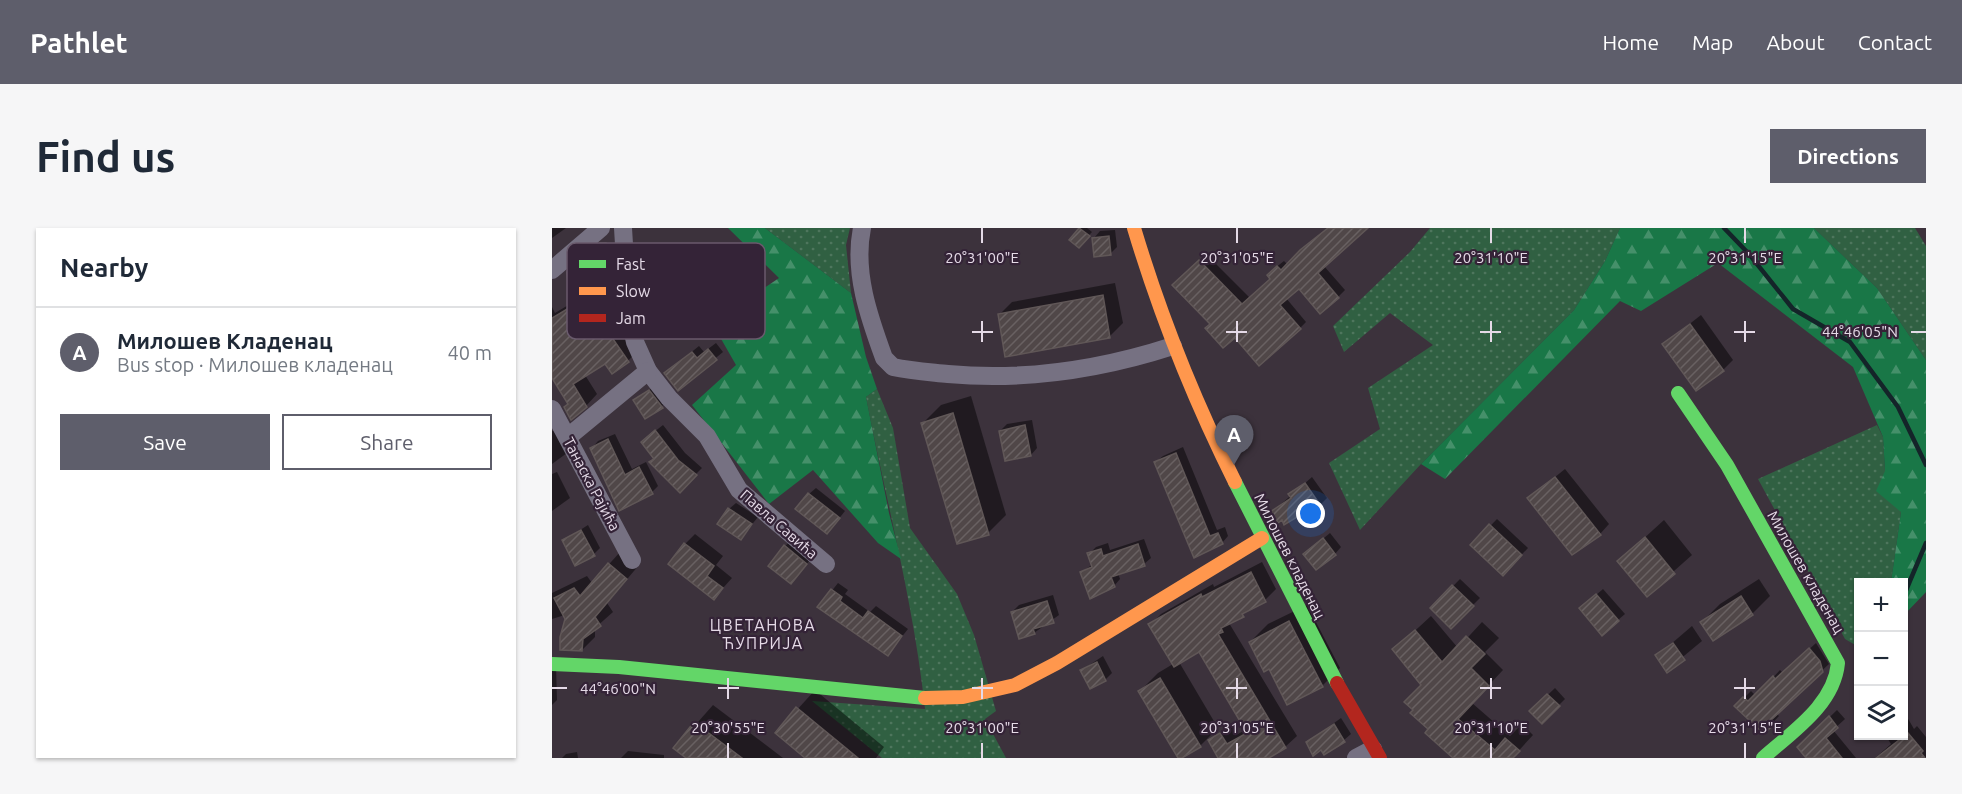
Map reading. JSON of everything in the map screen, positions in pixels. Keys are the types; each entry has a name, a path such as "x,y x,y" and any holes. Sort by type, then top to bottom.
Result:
{"street":[{"path":"584,243 601,228"},
{"name":"Павла Савића","path":"623,228 624,243"},
{"path":"862,228 858,244 861,282 884,358 893,367 980,377 1024,377 1082,370 1173,346"},
{"name":"Милошев кладенац","path":"1134,228 1173,346 1198,409 1262,538 1376,753"},
{"path":"552,270 567,257"},
{"name":"Павла Савића","path":"634,339 648,370 669,398 707,436 739,490 826,564"},
{"path":"568,437 648,370"},
{"name":"Милошев кладенац","path":"1678,393 1727,465 1838,663 1837,680 1827,697 1763,758"},
{"name":"Танаска Рајића","path":"552,409 632,560"},
{"path":"552,664 619,667 933,699 963,698 1016,685 1066,658 1262,538"},
{"path":"1356,758 1376,753"}],"green space":[{"path":"728,228 765,228 851,293 866,357 877,389 866,397 889,513 901,559 878,543 813,470 769,504 692,405 736,365 721,339 765,339 765,287 779,278 765,264 765,243 743,243"},
{"path":"765,228 850,228 846,245 851,293"},
{"path":"1430,228 1620,228 1605,261 1574,310 1421,464 1360,530 1329,463 1380,429 1368,388 1433,345 1390,313 1344,352 1333,326 1410,252"},
{"path":"1620,228 1814,228 1877,288 1926,360 1926,592 1908,611 1908,578 1892,578 1901,512 1876,491 1885,471 1883,437 1853,367 1718,263 1641,311 1620,301 1445,479 1421,464 1574,310 1605,261"},
{"path":"1814,228 1915,228 1926,246 1926,360 1877,288"},
{"path":"877,389 893,428 910,528 957,594 974,635 996,711 985,719 1006,758 882,758 812,701 925,709 907,592 866,397"},
{"path":"1877,425 1883,437 1885,471 1901,512 1892,578 1854,578 1854,644 1845,639 1758,479"}],"building":[{"path":"1079,228 1090,236 1079,248 1069,240"},
{"path":"1328,228 1368,228 1318,273 1339,298 1320,314 1299,289 1280,305 1301,329 1259,366 1235,338 1223,348 1205,328 1210,324 1172,285 1199,260 1242,304 1270,279 1267,275 1277,266 1281,270 1300,250"},
{"path":"1109,236 1111,255 1094,257 1092,238"},
{"path":"1103,295 1110,338 1005,357 998,314"},
{"path":"567,309 567,339 613,339 629,362 612,374 605,364 573,384 587,407 571,420 564,407 568,404 552,378 552,318"},
{"path":"1690,324 1724,371 1696,391 1662,344"},
{"path":"708,349 717,360 678,391 664,373 692,352 697,358"},
{"path":"649,390 663,408 645,419 633,400"},
{"path":"953,413 989,535 957,544 921,423"},
{"path":"1025,425 1031,456 1005,461 999,431"},
{"path":"655,430 678,460 697,475 680,493 649,462 654,459 641,442"},
{"path":"608,439 625,475 639,467 653,494 619,511 590,448"},
{"path":"1176,453 1210,536 1218,533 1223,544 1194,558 1154,462"},
{"path":"1555,477 1601,535 1572,555 1527,498"},
{"path":"1305,483 1321,506 1305,517 1302,514 1284,525 1282,520 1278,523 1270,512 1291,498 1288,494"},
{"path":"808,493 840,518 827,534 795,509"},
{"path":"728,508 752,524 741,540 717,524"},
{"path":"1489,524 1522,555 1503,576 1470,545"},
{"path":"581,530 595,556 575,566 562,540"},
{"path":"1645,537 1675,574 1647,597 1617,561"},
{"path":"1323,538 1336,555 1316,570 1303,554"},
{"path":"684,543 714,566 707,576 723,588 714,600 668,564"},
{"path":"1138,544 1145,566 1111,577 1115,587 1090,599 1080,572 1092,567 1087,553 1101,549 1103,556"},
{"path":"784,545 807,564 791,584 768,566"},
{"path":"608,563 627,579 595,617 601,626 583,639 582,651 560,650 560,637 565,619 554,598 574,588 580,596"},
{"path":"1251,572 1266,602 1242,614 1244,617 1221,628 1223,632 1218,634 1286,748 1269,758 1218,758 1208,740 1220,733 1227,744 1247,733 1199,652 1174,667 1148,624 1201,594 1202,597"},
{"path":"1452,585 1474,606 1451,629 1430,608"},
{"path":"831,589 842,597 840,601 863,618 868,611 902,636 888,656 817,607"},
{"path":"1596,594 1619,621 1602,636 1579,608"},
{"path":"1741,596 1753,615 1713,641 1700,622"},
{"path":"1047,601 1054,623 1033,629 1035,634 1019,639 1011,612"},
{"path":"1289,621 1323,687 1287,705 1269,669 1264,672 1249,642"},
{"path":"1415,630 1442,662 1466,636 1485,654 1471,668 1489,686 1458,719 1495,750 1505,738 1520,751 1513,758 1453,758 1425,733 1428,729 1410,713 1413,710 1404,702 1421,685 1392,649"},
{"path":"1673,643 1685,660 1667,673 1655,655"},
{"path":"1809,648 1820,661 1823,672 1770,721 1774,724 1764,734 1734,706 1743,697 1748,701 1773,676 1775,679"},
{"path":"1097,662 1106,681 1090,689 1080,670"},
{"path":"1160,678 1201,747 1182,758 1178,758 1138,691"},
{"path":"1547,694 1560,706 1542,724 1529,711"},
{"path":"796,707 858,758 805,758 775,733"},
{"path":"1829,716 1838,728 1826,738 1842,758 1806,758 1797,747"},
{"path":"694,722 742,758 686,758 673,748"},
{"path":"1334,724 1345,742 1324,755 1321,750 1313,756 1306,742"},
{"path":"1908,733 1923,751 1921,753 1925,758 1876,758 1899,740 1908,740"}],"waterway":[{"path":"1724,228 1749,254 1793,309 1850,342 1898,407 1926,465"},
{"path":"1908,586 1926,543"}],"traffic: fast":[{"path":"1678,393 1727,465 1838,663 1835,678 1820,705 1798,728 1763,758"},
{"path":"1235,482 1337,683"},
{"path":"552,664 619,667 925,698"}],"traffic: slow":[{"path":"1134,228 1155,294 1179,357 1205,420 1235,482"},
{"path":"925,698 963,697 1015,685 1057,663 1262,538"}],"traffic: jam":[{"path":"1337,683 1380,758"}],"place":[{"name":"Милошев Кладенац","path":"1234,465"}],"district":[{"name":"ЦВЕТАНОВА ЋУПРИЈА","path":"763,634"}]}
